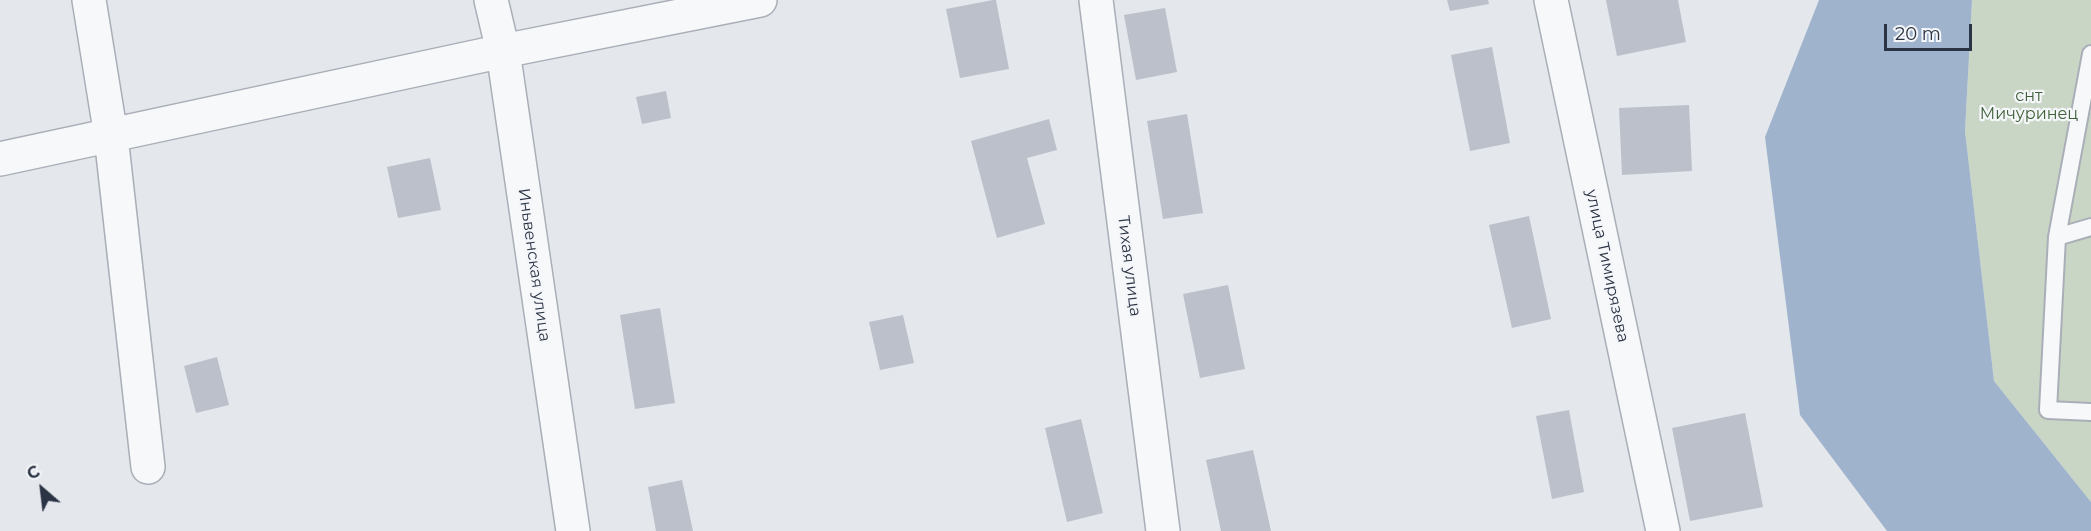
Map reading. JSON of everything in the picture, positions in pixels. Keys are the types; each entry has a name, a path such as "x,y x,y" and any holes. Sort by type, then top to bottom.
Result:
{"street":[{"path":"89,0 111,136 148,467"},
{"name":"Иньвенская улица","path":"491,0 503,51 573,531"},
{"path":"0,159 503,51 760,0"},
{"name":"Тихая улица","path":"1096,0 1163,531"},
{"name":"улица Тимирязева","path":"1551,0 1663,531"}],"lane":[{"path":"2091,54 2057,237 2048,410 2091,412"},
{"path":"2057,237 2091,227"}],"green space":[{"name":"снт Мичуринец","path":"1972,0 2091,0 2091,502 1994,381 1965,131"}],"water":[{"path":"1819,0 1972,0 1965,131 1994,381 2091,502 2091,531 1887,531 1800,415 1765,137"}],"building":[{"path":"996,0 1009,69 960,78 946,9"},
{"path":"1447,0 1488,0 1489,4 1450,11"},
{"path":"1606,0 1678,0 1686,42 1617,56"},
{"path":"1165,8 1177,72 1136,80 1124,15"},
{"path":"1492,47 1510,143 1470,151 1451,55"},
{"path":"666,91 671,118 642,124 636,97"},
{"path":"1689,105 1692,171 1622,175 1619,108"},
{"path":"1187,114 1203,213 1163,219 1147,121"},
{"path":"1049,119 1057,150 1027,158 1045,224 997,238 971,141"},
{"path":"430,158 441,210 398,218 387,167"},
{"path":"1529,216 1551,319 1512,328 1489,225"},
{"path":"1228,285 1245,369 1200,378 1183,294"},
{"path":"660,308 675,403 635,409 620,315"},
{"path":"903,315 914,363 880,370 869,322"},
{"path":"217,357 229,405 196,413 184,366"},
{"path":"1569,410 1584,492 1552,499 1536,416"},
{"path":"1745,413 1763,507 1690,521 1672,428"},
{"path":"1081,419 1103,513 1067,522 1045,428"},
{"path":"1253,450 1271,531 1221,531 1206,460"},
{"path":"682,480 693,531 656,531 648,487"}]}
